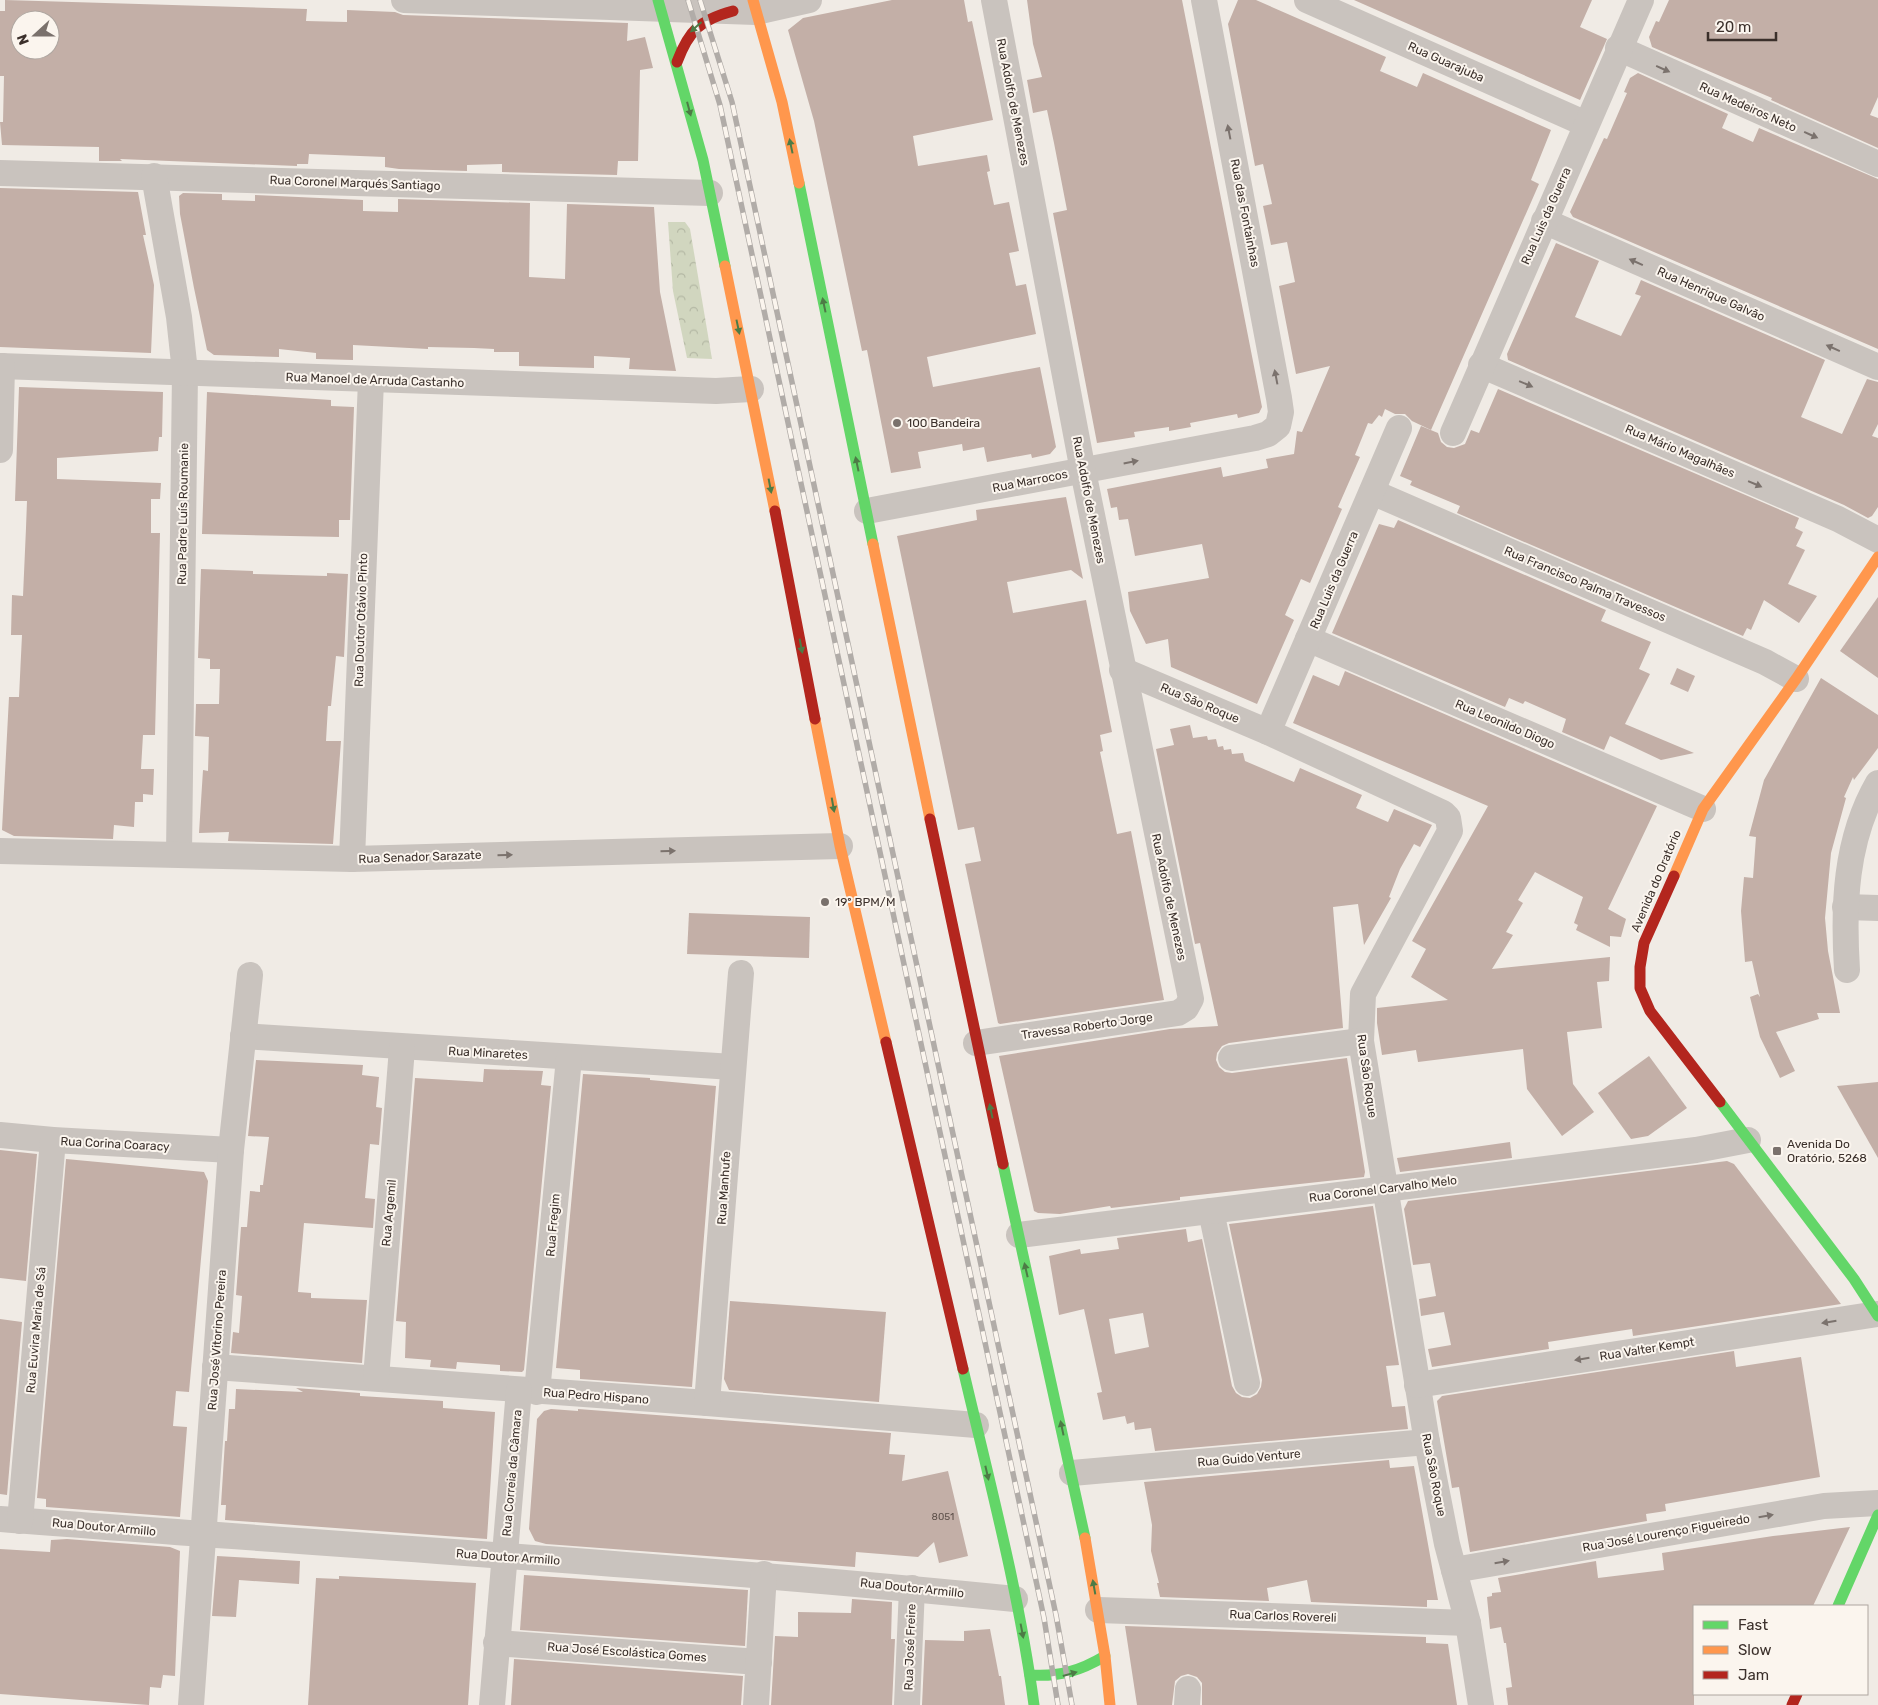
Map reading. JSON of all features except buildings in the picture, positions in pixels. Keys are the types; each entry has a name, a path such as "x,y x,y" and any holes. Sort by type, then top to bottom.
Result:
{"main road":[{"path":"659,4 710,193 751,389 840,846 976,1425 1015,1599 1034,1705"},
{"path":"676,62 687,36 694,27 713,16 747,8 782,102 976,1043 1072,1473 1098,1610 1110,1705"},
{"name":"Avenida do Oratório","path":"1878,557 1796,679 1703,809 1644,943 1640,967 1640,988 1650,1011 1854,1279 1878,1315"},
{"path":"1838,1605 1878,1515"},
{"path":"1030,1675 1050,1677 1073,1674 1105,1656"}],"street":[{"path":"404,0 659,4 747,8 808,0"},
{"name":"Rua Adolfo de Menezes","path":"994,0 1122,670 1191,999"},
{"name":"Rua das Fontainhas","path":"1204,0 1280,398 1281,412 1278,426"},
{"name":"Rua Guarajuba","path":"1307,0 1586,124"},
{"name":"Rua Luis da Guerra","path":"1453,433 1618,48 1641,0"},
{"name":"Rua Medeiros Neto","path":"1618,48 1878,164"},
{"name":"Rua Coronel Marqués Santiago","path":"0,173 710,193"},
{"name":"Rua Padre Luís Roumanie","path":"154,176 179,317 185,372 179,854"},
{"name":"Rua Henrique Galvão","path":"1544,221 1878,367"},
{"name":"Rua Mário Magalhães","path":"1481,365 1838,519 1878,540"},
{"path":"0,450 1,366"},
{"name":"Rua Manoel de Arruda Castanho","path":"1,366 716,391 751,389"},
{"name":"Rua Doutor Otávio Pinto","path":"352,859 371,380"},
{"name":"Rua Marrocos","path":"867,511 1255,438 1268,434 1278,426"},
{"name":"Rua Luis da Guerra","path":"1268,732 1399,428"},
{"name":"Rua Francisco Palma Travessos","path":"1372,492 1764,662 1796,679"},
{"name":"Rua Leonildo Diogo","path":"1308,639 1703,809"},
{"name":"Rua São Roque","path":"1122,670 1268,732 1443,813 1450,824 1450,831 1363,994 1361,1041 1427,1442 1454,1570 1468,1623 1481,1705"},
{"path":"1847,970 1845,907 1849,863 1865,806 1878,783"},
{"name":"Rua Senador Sarazate","path":"0,851 352,859 840,846"},
{"path":"1845,907 1878,908"},
{"name":"Rua Manhufe","path":"707,1403 741,973"},
{"name":"Rua José Vitorino Pereira","path":"191,1705 231,1150 250,975"},
{"name":"Travessa Roberto Jorge","path":"976,1043 1178,1013 1186,1008 1191,999"},
{"name":"Rua Minaretes","path":"243,1036 402,1048 734,1066"},
{"path":"1231,1058 1361,1041"},
{"name":"Rua Argemil","path":"376,1378 402,1048"},
{"name":"Rua Fregim","path":"528,1391 569,1058"},
{"name":"Rua Corina Coaracy","path":"0,1134 52,1140 231,1150"},
{"name":"Rua Euvira Maria de Sá","path":"10,1520 52,1140"},
{"name":"Rua Coronel Carvalho Melo","path":"1019,1235 1696,1150 1748,1140"},
{"path":"1211,1211 1247,1383"},
{"name":"Rua Valter Kempt","path":"1417,1384 1878,1315"},
{"name":"Rua Pedro Hispano","path":"216,1367 976,1425"},
{"name":"Rua Correia da Câmara","path":"492,1705 504,1556 528,1391"},
{"name":"Rua Guido Venture","path":"1072,1473 1427,1442"},
{"name":"Rua José Lourenço Figueiredo","path":"1454,1570 1824,1506 1878,1503"},
{"name":"Rua Doutor Armillo","path":"10,1520 203,1536 764,1574 1015,1599"},
{"path":"756,1705 764,1574"},
{"name":"Rua José Freire","path":"907,1705 912,1588"},
{"name":"Rua Carlos Rovereli","path":"1098,1610 1468,1623"},
{"name":"Rua José Escolástica Gomes","path":"496,1643 759,1662"}],"green space":[{"path":"668,222 685,222 690,229 712,359 687,358 673,291"}],"railway":[{"path":"688,0 720,105 1044,1618 1058,1705"},
{"path":"700,0 732,102 1056,1615 1072,1705"}],"traffic: fast":[{"path":"658,0 703,160 725,266"},
{"path":"799,183 873,544"},
{"path":"1720,1102 1854,1279 1878,1316"},
{"path":"1003,1164 1085,1538"},
{"path":"963,1369 1012,1578 1034,1705"},
{"path":"1838,1605 1878,1515"},
{"path":"1030,1675 1050,1675 1069,1672 1087,1666 1105,1656"}],"traffic: slow":[{"path":"753,0 782,102 799,183"},
{"path":"725,266 775,511"},
{"path":"873,544 930,819"},
{"path":"1674,876 1703,809 1796,679 1878,557"},
{"path":"815,719 840,846 886,1042"},
{"path":"1085,1538 1105,1656 1110,1705"}],"traffic: jam":[{"path":"677,62 686,42 697,28 712,18 733,11"},
{"path":"775,511 815,719"},
{"path":"930,819 1003,1164"},
{"path":"1674,876 1644,943 1640,967 1640,988 1650,1011 1720,1102"},
{"path":"886,1042 963,1369"},
{"path":"1792,1705 1797,1695"}],"place":[{"name":"100 Bandeira","path":"897,423"},
{"name":"19º BPM/M","path":"825,902"},
{"name":"Avenida Do Oratório, 5268","path":"1777,1151"}]}
